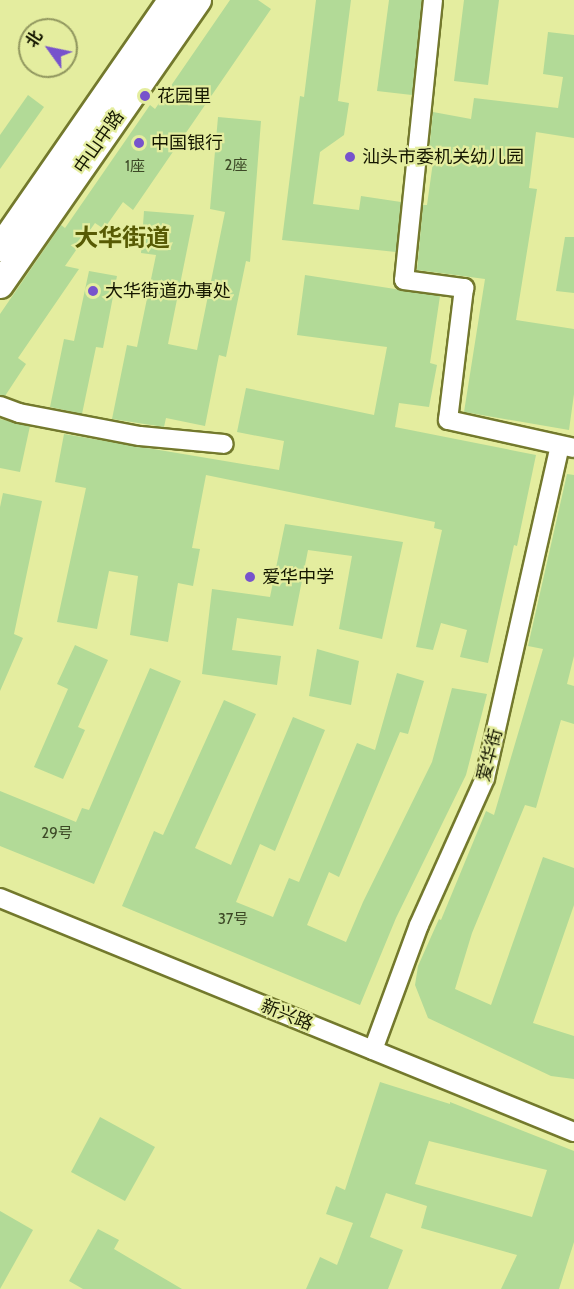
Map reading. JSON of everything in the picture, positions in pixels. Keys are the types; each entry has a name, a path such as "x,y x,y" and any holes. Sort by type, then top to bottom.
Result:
{"main road":[{"name":"中山中路","path":"0,248 172,0"},
{"name":"中山中路","path":"0,285 198,0"}],"street":[{"path":"433,0 404,280 464,288 448,420 567,447"},
{"path":"0,406 19,413 140,436 224,444"},
{"name":"爱华街","path":"373,1050 419,924 485,778 567,447"},
{"name":"新兴路","path":"0,898 574,1132"}],"building":[{"path":"230,0 258,0 271,9 133,210 123,202 104,229 95,223 65,266 79,269 18,358 26,364 5,396 0,395 0,314 61,225 65,228 150,105 155,109"},
{"path":"316,0 351,0 338,101 349,103 344,135 320,152 313,204 359,210 361,196 401,202 396,252 282,240 300,96 304,97"},
{"path":"389,0 422,0 412,95 377,91"},
{"path":"464,0 499,0 488,85 454,81"},
{"path":"548,32 574,35 574,138 536,132 529,188 537,189 516,320 574,329 574,394 569,430 464,412 485,279 417,270 423,205 427,205 433,162 428,161 433,112 471,119 474,98 558,108 563,77 543,74"},
{"path":"28,95 44,107 0,169 0,135"},
{"path":"218,117 261,121 250,262 246,261 226,357 219,355 205,426 166,418 164,427 112,419 127,345 137,347 156,255 141,253 144,211 194,215 168,344 197,350 225,212 210,209"},
{"path":"565,237 574,237 574,293 556,291"},
{"path":"89,271 117,276 103,348 96,347 82,414 50,407 64,339 74,341"},
{"path":"305,275 440,296 430,363 437,365 429,407 399,403 395,427 536,455 517,546 514,545 488,663 460,657 467,630 441,623 433,650 416,647 442,530 434,528 435,522 206,475 192,548 200,549 193,586 178,583 168,642 130,635 138,576 109,571 97,629 57,622 86,488 55,482 64,434 279,470 284,441 237,432 246,388 374,415 387,347 297,335"},
{"path":"0,419 30,426 20,472 0,468"},
{"path":"567,474 574,475 574,656 567,684 574,686 574,724 561,720 536,808 525,805 472,933 455,989 491,1005 543,857 574,868 574,905 533,1023 574,1036 574,1079 551,1076 428,1018 415,985 418,966 439,919 441,920 486,811 494,815 543,649 528,646"},
{"path":"3,493 42,501 14,634 23,638 0,691 0,507"},
{"path":"285,524 403,542 382,639 339,629 352,556 308,550 293,626 237,618 232,650 281,656 277,685 202,674 212,589 270,597"},
{"path":"75,645 108,660 78,727 85,730 63,779 34,767 68,689 57,684"},
{"path":"317,649 359,661 351,705 309,696"},
{"path":"150,668 181,681 94,884 0,846 0,791 76,822 82,808 89,810"},
{"path":"397,673 424,681 408,734 400,732 339,877 329,872 307,925 346,942 363,902 432,762 452,688 487,694 466,775 396,918 360,1005 122,906 154,831 163,835 224,700 256,714 195,848 231,865 293,717 325,730 275,851 260,844 236,902 273,917 289,878 299,882 357,743 375,750"},
{"path":"380,1082 450,1104 450,1102 574,1151 574,1242 559,1289 501,1289 517,1255 421,1228 427,1206 386,1193 370,1237 403,1250 388,1289 306,1289 320,1257 337,1265 353,1223 326,1214 336,1186 345,1190","holes":["429,1141 547,1170 532,1217 415,1184"]},
{"path":"100,1117 155,1147 125,1201 71,1172"},
{"path":"0,1211 33,1230 0,1289"},
{"path":"98,1229 119,1240 114,1249 182,1289 83,1289 69,1281"}],"place":[{"name":"花园里","path":"145,96"},
{"name":"中国银行","path":"139,143"},
{"name":"汕头市委机关幼儿园","path":"350,157"},
{"name":"大华街道办事处","path":"93,291"},
{"name":"爱华中学","path":"250,577"}],"district":[{"name":"大华街道","path":"122,238"}]}
